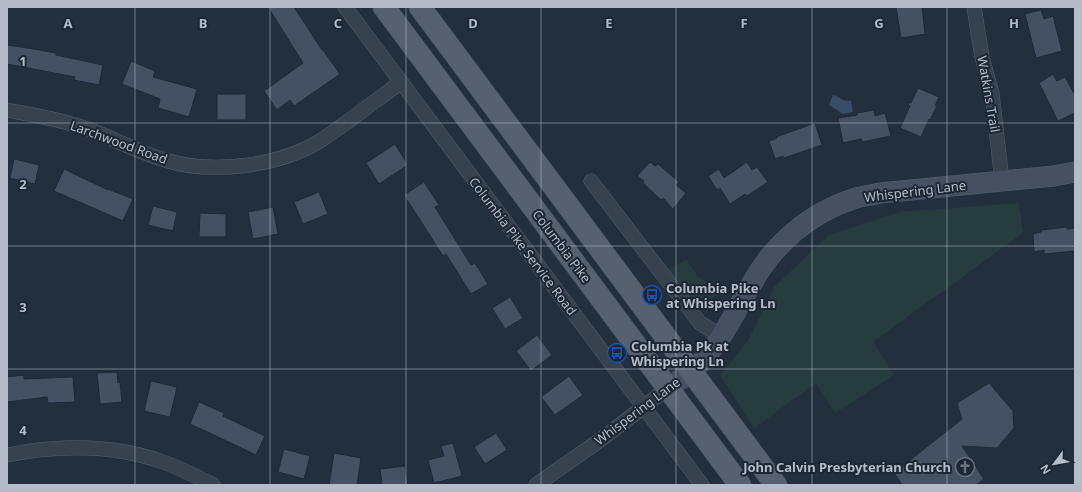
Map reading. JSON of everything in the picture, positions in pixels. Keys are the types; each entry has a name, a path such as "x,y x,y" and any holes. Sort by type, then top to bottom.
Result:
{"main road":[{"name":"Columbia Pike","path":"384,7 740,485"},
{"path":"420,7 776,485"}],"street":[{"name":"Columbia Pike Service Road","path":"345,7 702,485"},
{"name":"Watkins Trail","path":"974,7 982,57 992,94 1002,181"},
{"name":"Larchwood Road","path":"7,110 46,117 84,128 140,152 167,161 192,166 227,167 248,165 299,152 322,140 401,82"},
{"name":"Whispering Lane","path":"536,485 597,442 697,366 721,336 752,283 770,257 789,236 810,219 833,207 857,198 880,193 1054,176 1075,172"},
{"path":"591,181 700,323 721,336"},
{"path":"7,455 30,450 68,447 107,449 160,461 190,473 213,485"}],"green space":[{"path":"1019,203 1023,233 873,342 894,375 835,413 816,383 754,428 720,375 748,341 774,287 829,235 900,212"},
{"path":"686,259 698,277 720,289 717,295 706,303 692,302 667,271"}],"water":[{"path":"833,95 851,101 853,112 843,114 829,105"}],"building":[{"path":"268,7 294,7 322,50 340,74 294,106 290,100 277,110 264,91 303,63"},
{"path":"896,7 922,7 925,34 901,38"},
{"path":"1041,10 1044,19 1053,16 1062,51 1036,58 1025,14"},
{"path":"7,45 56,53 56,55 103,65 99,85 74,80 75,77 7,64"},
{"path":"131,61 155,71 153,77 197,89 189,117 158,108 160,99 122,84"},
{"path":"1053,74 1057,81 1065,77 1075,95 1075,113 1058,121 1039,83"},
{"path":"918,88 939,97 935,106 937,106 921,137 900,128 910,106 906,103 911,103"},
{"path":"217,94 246,94 246,120 217,120"},
{"path":"874,110 875,116 885,113 891,136 862,142 861,139 843,143 838,118"},
{"path":"815,123 822,145 784,158 783,156 775,159 769,141"},
{"path":"395,144 408,165 379,184 366,163"},
{"path":"14,159 39,165 35,184 10,178"},
{"path":"650,162 655,166 658,164 679,182 676,185 686,193 673,209 663,198 661,200 643,183 644,181 637,176"},
{"path":"747,162 752,170 757,167 768,182 747,196 745,194 730,204 720,188 717,190 708,176 719,169 724,178"},
{"path":"64,169 108,190 133,199 123,221 54,191"},
{"path":"424,182 439,205 435,207 471,265 475,263 488,284 471,294 446,254 443,256 404,195"},
{"path":"319,192 328,214 303,224 294,202"},
{"path":"153,206 177,212 173,231 148,225"},
{"path":"273,207 278,234 253,239 248,212"},
{"path":"200,213 226,214 226,237 199,237"},
{"path":"1067,227 1067,229 1075,228 1075,251 1044,254 1044,250 1034,252 1033,234 1041,232 1042,230"},
{"path":"510,297 523,318 505,329 492,308"},
{"path":"537,335 552,355 531,371 516,351"},
{"path":"117,372 118,383 120,382 122,402 100,404 97,373"},
{"path":"24,375 24,379 73,377 75,402 48,403 47,397 7,402 7,377"},
{"path":"569,376 583,395 555,415 541,397"},
{"path":"151,381 177,387 170,417 144,411"},
{"path":"989,383 1013,411 1014,428 997,448 962,446 984,479 976,485 902,485 894,473 962,419 957,403"},
{"path":"199,402 224,413 223,416 265,436 256,455 190,424"},
{"path":"496,433 507,450 485,464 474,447"},
{"path":"453,443 462,476 434,483 428,460 444,456 441,446"},
{"path":"284,449 310,456 304,479 278,472"},
{"path":"334,453 361,458 357,485 329,485"},
{"path":"405,466 408,485 382,485 380,469"}],"place":[{"name":"Columbia Pike at Whispering Ln","path":"652,295"},
{"name":"Columbia Pk at Whispering Ln","path":"617,353"},
{"name":"John Calvin Presbyterian Church","path":"965,467"}]}
